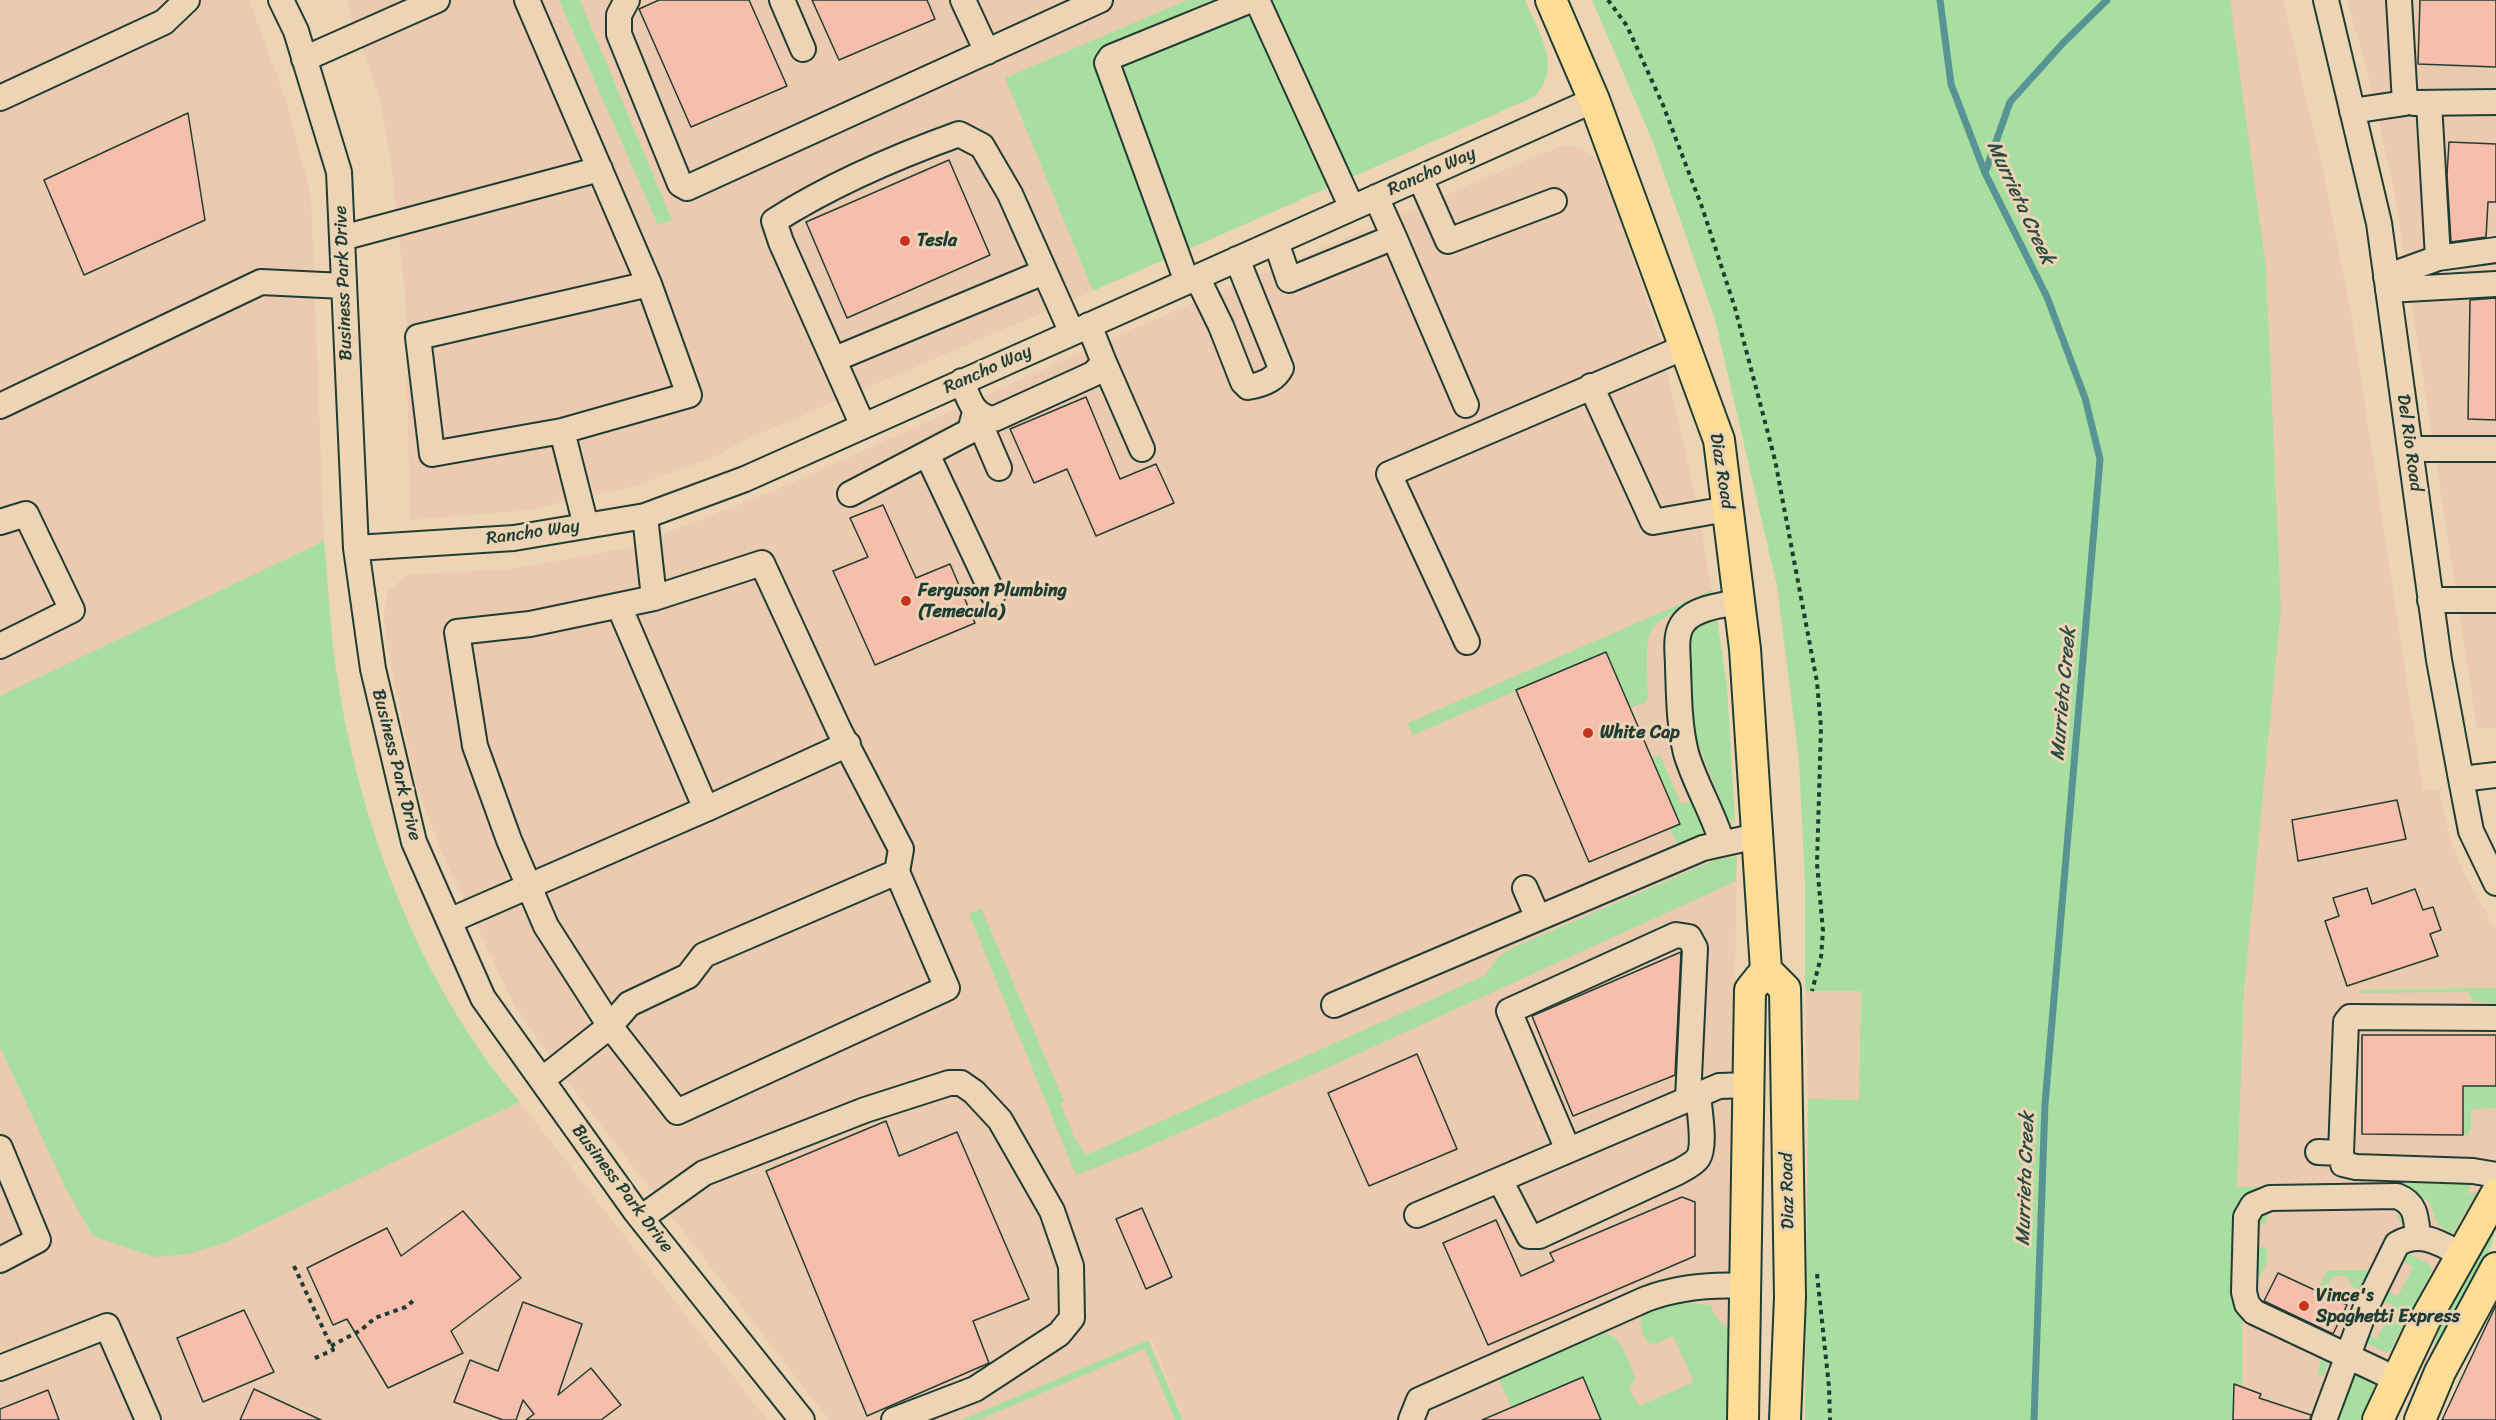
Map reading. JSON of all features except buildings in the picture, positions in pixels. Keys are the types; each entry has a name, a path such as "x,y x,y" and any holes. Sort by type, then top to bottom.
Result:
{"main road":[{"name":"Diaz Road","path":"1551,0 1594,100 1719,440 1745,650 1766,970 1785,989 1790,1297 1785,1420"},
{"path":"1743,1420 1750,990 1766,970"},
{"path":"2378,1420 2401,1369 2460,1254 2496,1194"},
{"path":"2420,1420 2440,1372 2496,1268"},
{"path":"2398,1420 2404,1404 2401,1369"}],"street":[{"path":"0,99 164,22 187,0"},
{"name":"Business Park Drive","path":"281,0 296,31 339,172 356,548 373,669 411,830 483,998 641,1218 802,1420"},
{"path":"304,59 437,0"},
{"path":"527,0 649,284 689,395 562,431 432,454 418,337 649,284"},
{"path":"627,0 619,15 619,34 680,184 687,188 1100,0"},
{"path":"782,0 803,49"},
{"path":"963,0 987,52"},
{"path":"1237,259 1281,368 1278,374 1266,382 1248,387 1217,317 1192,279 1107,63 1111,57 1251,0"},
{"path":"1257,0 1352,208"},
{"name":"Del Rio Road","path":"2326,0 2379,223 2430,600 2471,831 2496,883"},
{"path":"2399,0 2417,103 2438,258"},
{"name":"Rancho Way","path":"356,548 514,538 645,516 745,479 1594,100"},
{"path":"2352,111 2417,103 2496,102"},
{"path":"863,426 781,242 774,221 816,194 919,149 960,134 982,146 1010,194 1044,272 1103,360 1142,449"},
{"path":"342,238 600,169"},
{"path":"1420,178 1448,241 1554,201"},
{"path":"1376,197 1466,405"},
{"path":"1276,242 1289,280 1394,237"},
{"path":"2387,283 2438,258 2496,250"},
{"path":"835,359 1044,272"},
{"path":"0,406 261,282 344,286"},
{"path":"2387,283 2496,284"},
{"path":"1467,642 1389,474 1685,347"},
{"path":"975,412 984,418 994,420 1093,374 1101,366 1103,360"},
{"path":"962,381 999,468"},
{"path":"1591,386 1653,522 1727,509"},
{"path":"850,494 970,431 975,412"},
{"path":"562,431 586,526"},
{"path":"2410,448 2496,449"},
{"path":"927,454 993,594"},
{"path":"0,522 26,514 72,610 0,646"},
{"path":"645,516 654,598"},
{"path":"762,563 901,849 897,872 947,987 677,1112 610,1026 546,926 509,840 475,746 457,632 530,624 654,598 762,563"},
{"path":"2430,600 2496,600"},
{"path":"1722,843 1709,803 1687,756 1680,726 1677,642 1680,628 1690,616 1739,602"},
{"path":"618,606 706,809"},
{"path":"449,921 530,888 848,744"},
{"path":"2461,779 2496,775"},
{"path":"1334,1005 1703,848 1757,836"},
{"path":"543,1079 610,1026 629,1004 688,976 704,955 897,872"},
{"path":"1525,888 1538,918"},
{"path":"1500,1180 1529,1236 1539,1236 1678,1172 1699,1157 1702,1146 1693,1097 1695,948 1689,937 1676,934 1509,1011 1568,1150"},
{"path":"2496,1018 2350,1017 2346,1022 2330,1152 2343,1164 2356,1167 2473,1171 2496,1175"},
{"path":"641,1218 704,1173 854,1114 949,1083 961,1083 974,1092 1000,1120 1052,1210 1071,1266 1072,1318 1059,1334 975,1389 894,1420"},
{"path":"1417,1215 1719,1086 1749,1085"},
{"path":"0,1148 38,1240 0,1260"},
{"path":"2401,1369 2347,1356 2254,1312 2247,1304 2244,1292 2248,1212 2253,1205 2270,1198 2397,1196 2405,1200 2416,1211 2418,1238"},
{"path":"2324,1420 2366,1307 2397,1244 2406,1238 2430,1239 2460,1254"},
{"path":"1411,1420 1419,1400 1646,1299 1671,1290 1746,1286"},
{"path":"0,1368 107,1326 148,1420"}],"path":[{"path":"294,1266 333,1350 313,1359"},
{"path":"331,1346 361,1330 375,1318 406,1307 414,1300"}],"shaded area":[{"path":"0,0 249,0 287,103 311,196 324,541 0,696"},
{"path":"346,0 559,0 658,225 672,219 580,0 1187,0 1005,78 1093,291 747,439 714,457 635,486 528,510 410,520 405,294 391,161 381,104"},
{"path":"2230,0 2283,0 2323,170 2351,313 2423,789 2439,790 2450,838 2462,869 2496,930 2496,1163 2433,1269 2392,1348 2360,1420 2219,1420 2237,1187 2244,990 2281,608 2266,268"},
{"path":"2347,0 2496,0 2496,728 2477,728 2394,189 2367,70"},
{"path":"1563,145 1584,149 1595,158 1606,178 1660,341 1698,508 1727,686 1737,856 1727,1420 1184,1420 1151,1338 1149,1339 1183,1420 829,1420 557,1068 514,1004 441,851 415,781 384,620 385,602 389,591 406,575 511,569 628,548 783,487 1131,330"},
{"path":"1805,991 1861,991 1859,1100 1808,1099"},
{"path":"0,1047 66,1189 224,1243 520,1102 767,1420 0,1420"}],"green space":[{"path":"559,0 580,0 672,220 658,225"},
{"path":"1187,0 1525,0 1546,49 1547,74 1543,86 1534,97 1093,291 1005,78"},
{"path":"1592,0 2230,0 2266,268 2281,608 2244,990 2237,1187 2317,1187 2317,1183 2463,1183 2471,1184 2467,1193 2476,1193 2452,1235 2437,1223 2429,1201 2415,1194 2258,1193 2237,1299 2332,1355 2323,1375 2317,1375 2322,1357 2242,1321 2242,1387 2234,1385 2233,1420 1805,1420 1808,1099 1859,1100 1861,991 1805,991 1805,882 1799,761 1777,586 1715,319 1653,142"},
{"path":"324,541 335,665 348,738 362,794 380,850 425,958 453,1009 485,1058 520,1102 224,1243 189,1254 154,1257 93,1236 66,1189 0,1047 0,696"},
{"path":"1712,590 1713,596 1672,614 1653,628 1647,652 1648,697 1645,702 1630,708 1606,652 1413,735 1408,723"},
{"path":"1717,619 1727,687 1735,821 1728,820 1695,735 1688,644 1696,629"},
{"path":"1660,755 1681,804 1697,801 1704,829 1702,833 1677,844 1670,828 1680,823 1652,758"},
{"path":"1737,856 1736,881 1318,1072 1138,1151 1076,1175 969,914 981,908 1064,1101 1060,1103 1078,1146 1080,1145 1086,1155 1484,976 1500,956 1510,949 1715,860"},
{"path":"2496,988 2496,1004 2473,1001 2468,992 2361,993 2361,990"},
{"path":"2463,1086 2496,1086 2496,1108 2471,1109 2471,1129 2467,1135 2463,1135"},
{"path":"2400,1204 2407,1225 2398,1220 2398,1209 2269,1210 2266,1224 2258,1225 2258,1247 2267,1247 2267,1263 2252,1290 2258,1210"},
{"path":"2496,1220 2494,1236 2479,1274 2458,1316 2427,1368 2446,1306"},
{"path":"2404,1252 2426,1262 2433,1269 2390,1351 2385,1352 2362,1341 2366,1333 2377,1339 2393,1306 2382,1300 2385,1291 2398,1296 2413,1267 2403,1261"},
{"path":"2327,1270 2369,1270 2360,1292 2346,1276 2332,1277 2323,1294 2317,1291"},
{"path":"1682,1303 1712,1305 1712,1311 1722,1325 1729,1326 1727,1420 1601,1420 1583,1377 1511,1407 1499,1378 1605,1333 1611,1335 1625,1352 1636,1380 1628,1387 1639,1406 1694,1382 1673,1336 1655,1344 1649,1343 1643,1336 1641,1326 1641,1318 1649,1309 1655,1306"},
{"path":"1148,1340 1183,1420 1175,1420 1145,1349 979,1420 962,1420"},
{"path":"2352,1373 2375,1385 2360,1420 2337,1420"}],"waterway":[{"name":"Murrieta Creek","path":"1940,0 1951,84 1985,173 2047,297 2085,398 2100,459 2045,1104 2034,1420"},
{"path":"1985,173 2010,102 2064,42 2107,0"}],"place":[{"name":"Tesla","path":"905,241"},
{"name":"Ferguson Plumbing (Temecula)","path":"906,601"},
{"name":"White Cap","path":"1588,733"},
{"name":"Vince's Spaghetti Express","path":"2304,1306"}]}
